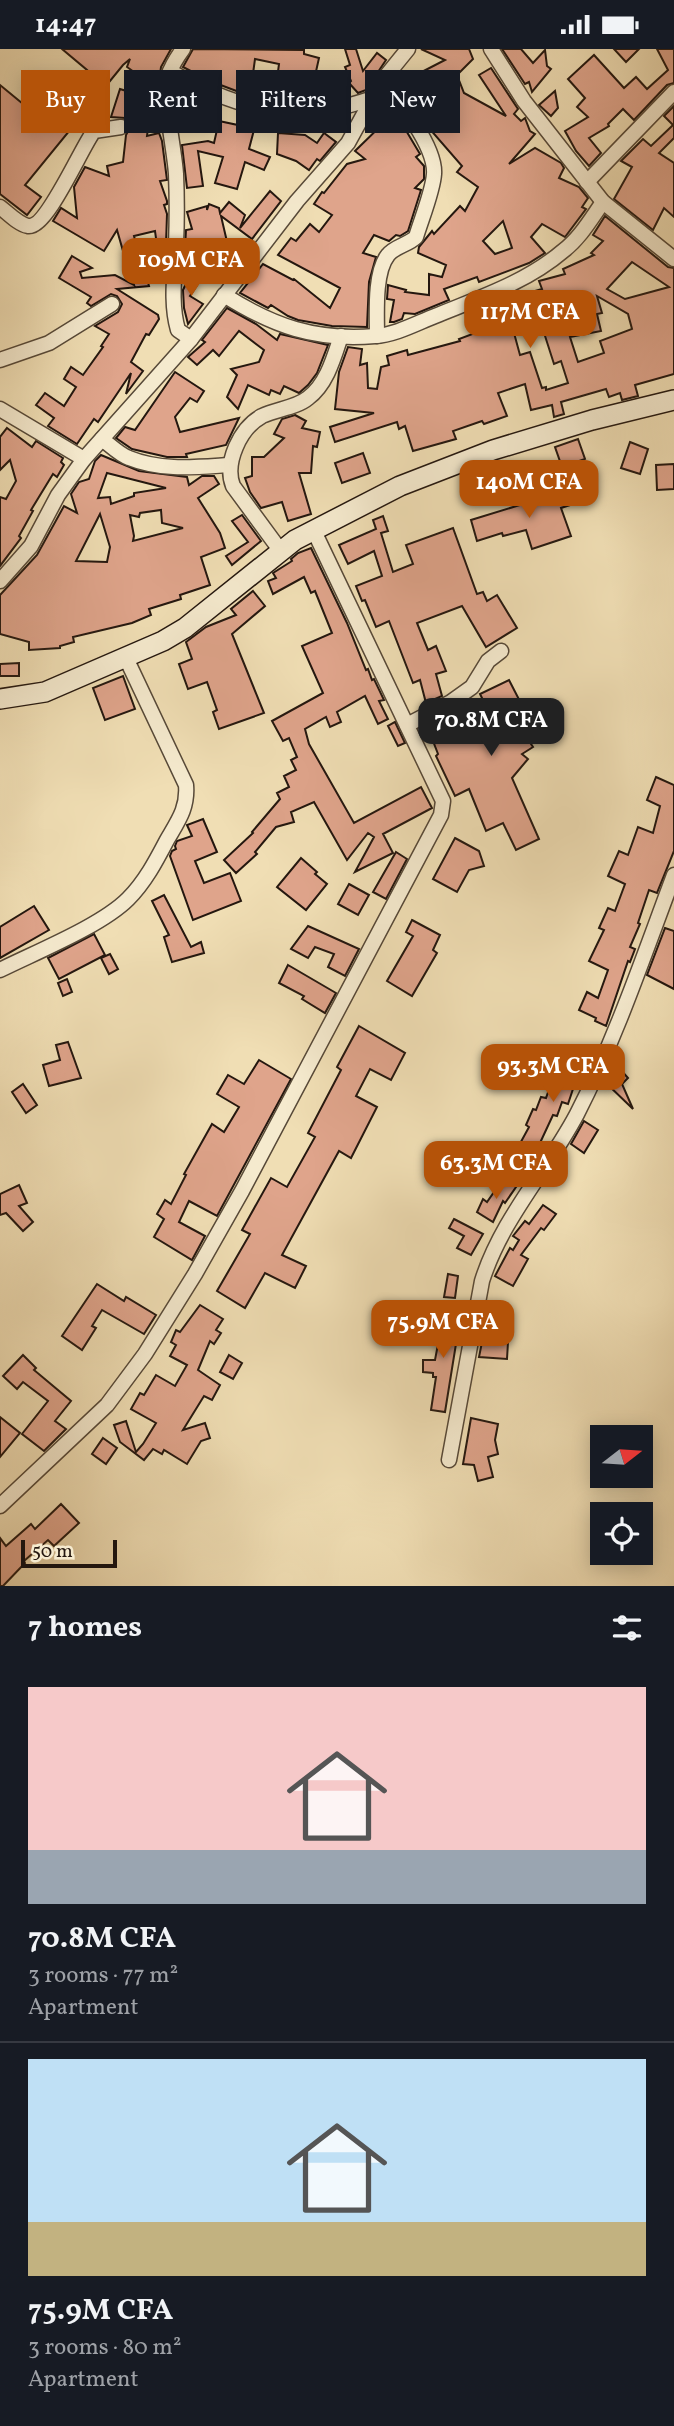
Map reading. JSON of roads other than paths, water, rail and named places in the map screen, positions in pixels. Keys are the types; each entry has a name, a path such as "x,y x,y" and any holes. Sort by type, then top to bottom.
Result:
{"street":[{"path":"171,70 183,49"},
{"path":"391,70 408,49"},
{"path":"491,49 524,100 603,202 674,259"},
{"path":"587,182 674,92"},
{"path":"222,96 261,109 291,112 324,111 365,101"},
{"path":"0,581 31,546 58,495 84,459 191,339 297,201 348,143 365,110"},
{"path":"0,207 28,226 34,225 42,219 58,195 94,131 121,127"},
{"path":"171,133 176,183 174,319 178,330 191,339"},
{"path":"377,337 377,291 384,264 389,254 409,244 415,237 435,173 430,154 420,133"},
{"path":"224,295 281,326 306,332 377,337 490,293 544,265 565,251 584,230 603,202"},
{"path":"0,360 49,343 112,304"},
{"path":"280,550 233,487 229,465 236,448 259,417 308,399 327,375 341,336"},
{"path":"0,699 45,692 163,641 185,628 280,550 313,529 400,486 461,461 592,420 674,400"},
{"path":"0,409 84,459"},
{"path":"102,439 127,458 150,464 175,468 229,465"},
{"path":"0,1506 107,1405 145,1354 195,1275 235,1203 442,815 443,801 313,529"},
{"path":"407,725 451,702 472,687 488,661 501,650"},
{"path":"0,970 97,921 127,901 144,880 187,801 186,785 126,658"},
{"path":"449,1460 482,1281 488,1265 511,1218 577,1114 614,1032 674,875"}]}
